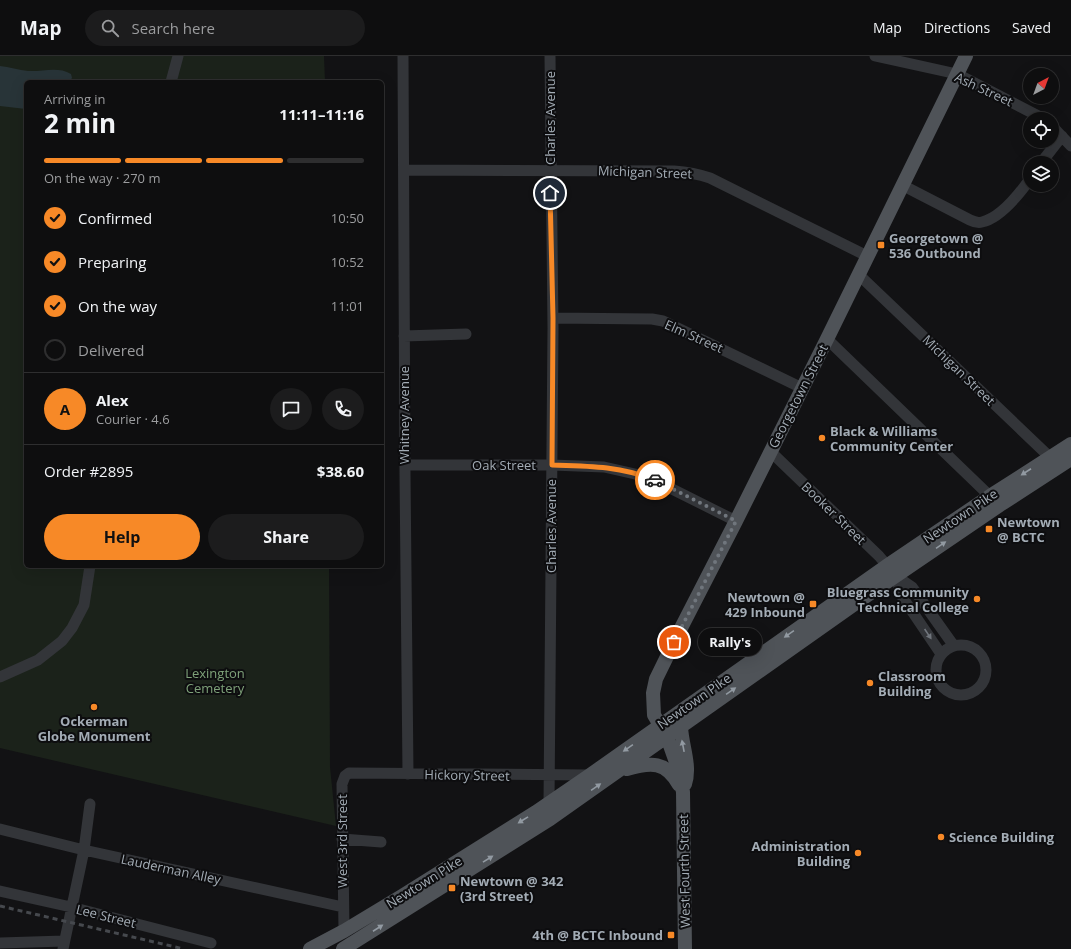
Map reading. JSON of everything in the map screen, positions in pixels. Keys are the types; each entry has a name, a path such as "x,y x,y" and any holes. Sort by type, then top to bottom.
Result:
{"main road":[{"name":"Georgetown Street","path":"664,731 654,715 652,699 656,679 827,340 966,56"},
{"name":"Newtown Pike","path":"310,949 344,931 439,873 590,775 664,731 892,570 995,500 1060,461 1071,444"},
{"name":"Newtown Pike","path":"344,949 512,844 618,773 664,731 681,727 892,570"},
{"name":"West Fourth Street","path":"681,727 687,766 687,780 683,792"},
{"name":"West Fourth Street","path":"664,731 678,768 683,792 685,949"},
{"name":"West Fourth Street","path":"618,773 648,764 656,765 668,770 675,777 683,792"},
{"path":"344,931 344,949"}],"street":[{"path":"172,80 178,56"},
{"name":"Whitney Avenue","path":"403,56 408,774"},
{"name":"Charles Avenue","path":"549,803 553,318 550,171 550,56"},
{"name":"Ash Street","path":"875,56 905,59 957,74 1030,112"},
{"path":"1059,133 1071,146"},
{"path":"1046,156 1062,136"},
{"name":"Michigan Street","path":"404,170 674,171 698,174 867,256"},
{"path":"902,185 970,220 982,222 993,217 1009,204 1023,187"},
{"name":"Michigan Street","path":"858,274 1060,461"},
{"name":"Elm Street","path":"553,318 652,319 663,321 802,388"},
{"path":"404,336 466,334"},
{"path":"827,340 995,500"},
{"name":"Booker Street","path":"770,451 892,570 912,587 954,646"},
{"name":"Oak Street","path":"405,465 552,465 604,467 636,474 654,480 736,521"},
{"path":"0,677 38,660 62,641 72,628 84,605 90,568"},
{"path":"892,570 901,595 942,654"},
{"path":"961,645 976,651 981,656 985,664 983,682 971,693 963,695 954,694 946,691 940,684 936,672 938,660 942,654 954,646 961,645"},
{"name":"Hickory Street","path":"345,776 349,773 590,775"},
{"name":"West 3rd Street","path":"344,931 342,784 345,776"},
{"path":"0,943 64,945 84,850 90,804"},
{"name":"Lauderman Alley","path":"0,829 84,850 343,907"},
{"path":"342,839 381,842"},
{"name":"Lee Street","path":"0,891 71,907 211,943"}],"green space":[{"name":"Lexington Cemetery","path":"0,56 324,56 325,80 24,80 24,568 329,568 330,767 336,826 0,748"}],"shaded area":[{"path":"0,66 28,71 61,70 71,74 72,78 70,80 24,80 24,109 0,106"}],"railway":[{"path":"0,906 184,949"}],"way so far":[{"path":"655,480 736,521 674,642"}],"place":[{"name":"Georgetown @ 536 Outbound","path":"881,245"},
{"name":"Black & Williams Community Center","path":"822,438"},
{"name":"Newtown @ BCTC","path":"989,529"},
{"name":"Bluegrass Community Technical College","path":"977,599"},
{"name":"Newtown @ 429 Inbound","path":"813,604"},
{"name":"Rally's","path":"674,642"},
{"name":"Classroom Building","path":"870,683"},
{"name":"Ockerman Globe Monument","path":"94,707"},
{"name":"Science Building","path":"941,837"},
{"name":"Administration Building","path":"858,853"},
{"name":"Newtown @ 342 (3rd Street)","path":"452,888"},
{"name":"4th @ BCTC Inbound","path":"671,935"}],"route":[{"path":"550,193 553,318 552,465 604,467 621,470 655,480"}]}
